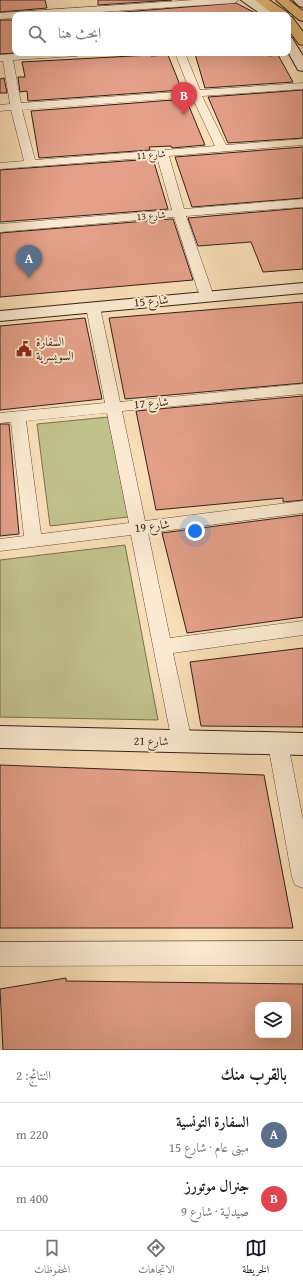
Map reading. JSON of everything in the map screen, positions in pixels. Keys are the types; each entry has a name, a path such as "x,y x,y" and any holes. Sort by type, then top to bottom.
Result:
{"highway":[{"path":"261,0 280,12"},
{"path":"282,0 303,17"},
{"path":"291,24 303,41"}],"street":[{"path":"56,12 234,0"},
{"path":"247,0 266,12"},
{"path":"299,0 303,3"},
{"path":"0,16 12,15"},
{"path":"291,46 303,67"},
{"path":"30,163 4,58 33,56"},
{"path":"181,56 196,94 220,147"},
{"path":"0,108 303,86"},
{"name":"شارع 11","path":"0,166 220,147 303,142"},
{"path":"162,153 179,213 205,291"},
{"name":"شارع 13","path":"0,228 303,203"},
{"name":"شارع 15","path":"0,310 303,282"},
{"name":"شارع 15","path":"0,316 303,288"},
{"path":"93,307 182,742"},
{"name":"شارع 17","path":"0,418 303,389"},
{"path":"18,416 33,541"},
{"name":"شارع 19","path":"0,545 303,507"},
{"path":"163,647 303,628"},
{"name":"شارع 21","path":"0,737 291,744"},
{"path":"291,744 303,877"},
{"path":"0,954 303,953"}],"green space":[{"path":"108,417 128,517 50,526 37,424"},
{"path":"125,545 158,720 0,717 0,560"}],"building":[{"path":"0,0 45,0 47,8 0,12"},
{"path":"98,0 172,0 98,5"},
{"path":"236,3 253,12 124,12"},
{"path":"0,20 12,20 12,53 0,54"},
{"path":"132,56 168,56 182,90 28,101 27,91 20,92 18,77 25,77 22,62"},
{"path":"196,56 279,56 293,82 205,88"},
{"path":"4,78 7,93 0,93 0,79"},
{"path":"303,90 303,138 228,143 208,97"},
{"path":"186,99 205,145 172,148 171,146 149,147 150,150 39,158 31,111"},
{"path":"303,147 303,198 192,207 175,157"},
{"path":"153,159 168,209 0,222 0,170"},
{"path":"303,208 303,269 263,272 251,242 198,246 188,218"},
{"path":"173,219 193,280 0,297 0,233"},
{"path":"303,302 303,383 125,399 109,318"},
{"path":"85,318 102,399 0,410 0,326"},
{"path":"303,396 303,500 283,502 283,498 156,510 136,411"},
{"path":"0,424 9,424 19,534 0,536"},
{"path":"303,515 303,617 187,633 162,533"},
{"path":"303,648 303,727 201,726 190,662"},
{"path":"0,765 264,775 293,928 0,928"},
{"path":"66,978 66,981 303,984 303,1050 3,1050 0,989"}],"place":[{"name":"جنرال موتورز","path":"184,115"},
{"name":"السفارة التونسية","path":"29,278"},
{"name":"السفارة السويسرية","path":"24,349"}]}
